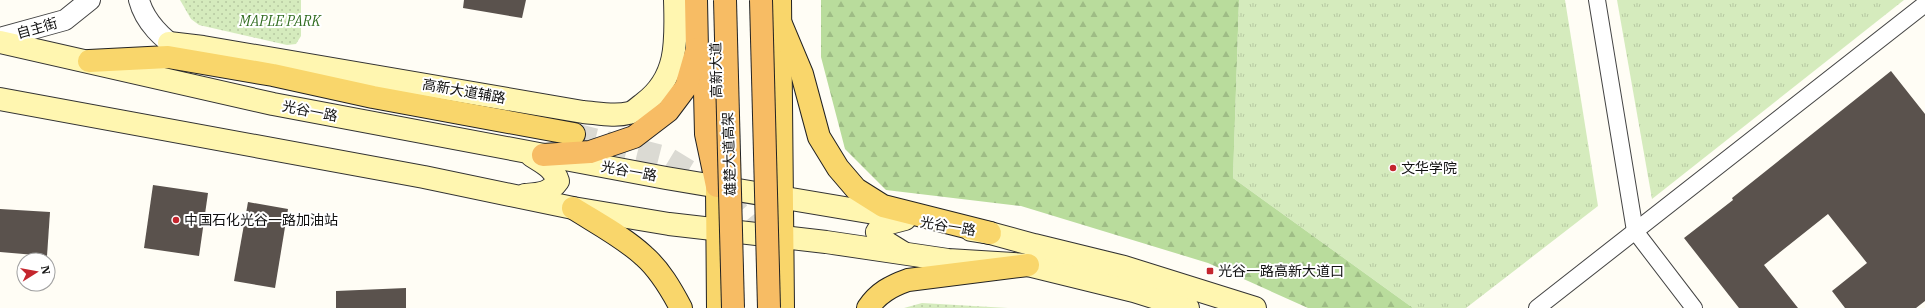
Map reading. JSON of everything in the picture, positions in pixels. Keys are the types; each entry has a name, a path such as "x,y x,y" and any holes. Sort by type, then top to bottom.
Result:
{"highway":[{"path":"696,0 697,49 705,92 706,134 717,186"},
{"name":"雄楚大道高架","path":"725,0 733,308"},
{"path":"761,0 769,308"},
{"path":"534,153 590,152 634,137 668,112 686,87 697,49"}],"main road":[{"name":"高新大道辅路","path":"169,43 203,47 583,112 608,114 630,113 656,94 668,75 675,52 675,0"},
{"name":"高新大道","path":"715,0 718,308"},
{"path":"780,0 783,308"},
{"path":"780,24 802,74 820,138 838,168 856,189 883,206 990,233"},
{"name":"光谷一路","path":"0,42 273,104 717,186 990,233 1124,267 1255,308"},
{"path":"89,62 168,57 574,134"},
{"path":"0,99 573,208 669,224 782,237 948,260 1028,265 1134,291 1188,308"},
{"path":"516,196 545,193 554,187 558,181 556,174 534,153"},
{"path":"573,208 643,255 665,281 681,308"},
{"path":"905,254 880,239 877,232 882,225 906,219"},
{"path":"868,308 872,302 889,287 908,280 1028,265"}],"street":[{"name":"自主街","path":"0,38 65,20 90,0"},
{"path":"139,0 145,16 155,30 169,43 199,62"},
{"path":"1597,0 1635,231 1694,308"},
{"path":"1537,308 1925,4"}],"green space":[{"name":"MAPLE PARK","path":"180,0 301,0 301,36 296,44 287,45 199,25 191,19"},
{"path":"821,0 1239,0 1233,178 1413,308 1308,308 1208,263 1021,206 886,190 845,149 821,57"},
{"path":"1239,0 1565,0 1598,206 1466,308 1413,308 1233,178"},
{"path":"1617,0 1904,0 1652,199"},
{"path":"922,303 1008,308 904,308"}],"building":[{"path":"464,0 526,0 522,18 463,8"},
{"path":"1891,71 1925,114 1925,301 1916,308 1845,308 1832,291 1867,263 1828,214 1764,265 1798,308 1739,308 1684,238"},
{"name":"中国石化光谷一路加油站","path":"153,185 208,193 199,256 144,248"},
{"path":"248,202 288,209 275,288 234,281"},
{"path":"0,209 50,212 47,252 16,252 16,253 0,252"},
{"path":"406,288 406,308 336,308 336,291"}],"tunnel":[{"path":"574,134 666,157 704,180 735,208 766,245"}],"place":[{"name":"文华学院","path":"1393,168"},
{"name":"中国石化光谷一路加油站","path":"176,220"},
{"name":"光谷一路高新大道口","path":"1210,271"}]}
